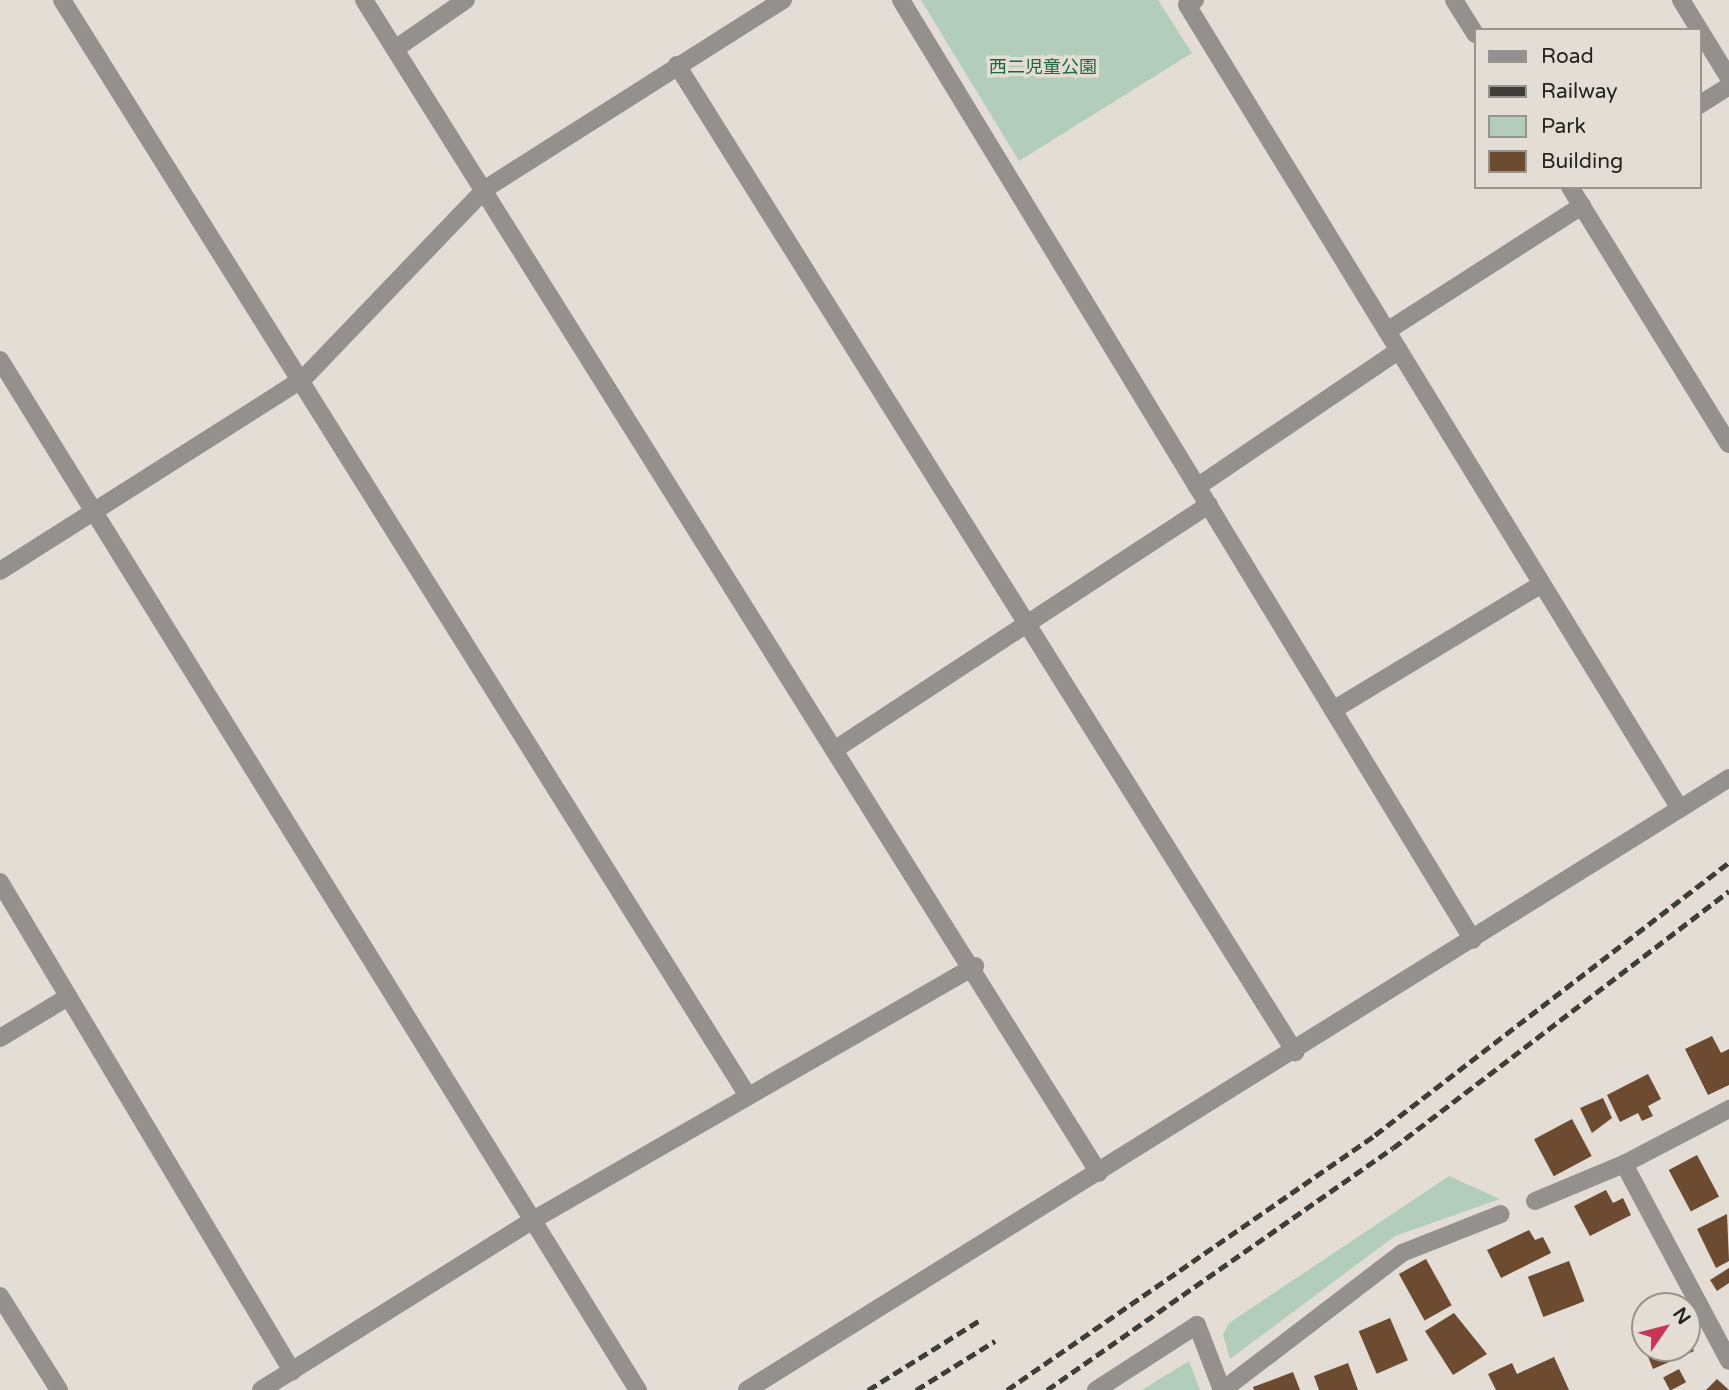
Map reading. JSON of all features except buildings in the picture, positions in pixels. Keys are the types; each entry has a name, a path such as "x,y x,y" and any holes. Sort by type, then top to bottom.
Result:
{"street":[{"path":"62,0 303,379 748,1096"},
{"path":"364,0 485,189 834,750 975,966 1099,1173"},
{"path":"395,49 466,0"},
{"path":"0,571 303,379 485,189 783,0"},
{"path":"901,0 1473,940"},
{"path":"1195,0 1187,5 1680,809"},
{"path":"1454,0 1474,32"},
{"path":"1681,0 1698,28"},
{"path":"1701,32 1729,78"},
{"path":"677,65 1295,1052"},
{"path":"1701,104 1729,86"},
{"path":"1571,189 1729,444"},
{"path":"1387,331 1582,206"},
{"path":"1197,486 1399,350"},
{"path":"0,360 638,1390"},
{"path":"834,750 1209,505"},
{"path":"1333,710 1540,584"},
{"path":"747,1390 1295,1052 1729,778"},
{"path":"0,881 292,1371"},
{"path":"261,1390 533,1220 975,966"},
{"path":"0,1038 68,997"},
{"path":"1535,1201 1624,1164 1729,1109"},
{"path":"1624,1164 1729,1361"},
{"path":"1096,1390 1197,1325 1222,1390 1402,1253 1502,1214"},
{"path":"0,1296 60,1390"}],"green space":[{"name":"西二児童公園","path":"921,0 1158,0 1192,53 1019,161"},
{"path":"1449,1176 1500,1199 1395,1236 1230,1359 1223,1335 1229,1323"},
{"path":"1189,1361 1200,1390 1142,1390"}],"railway":[{"path":"1007,1390 1375,1135 1729,862"},
{"path":"1047,1390 1393,1148 1729,891"},
{"path":"868,1390 980,1320"},
{"path":"916,1390 995,1341"}]}
